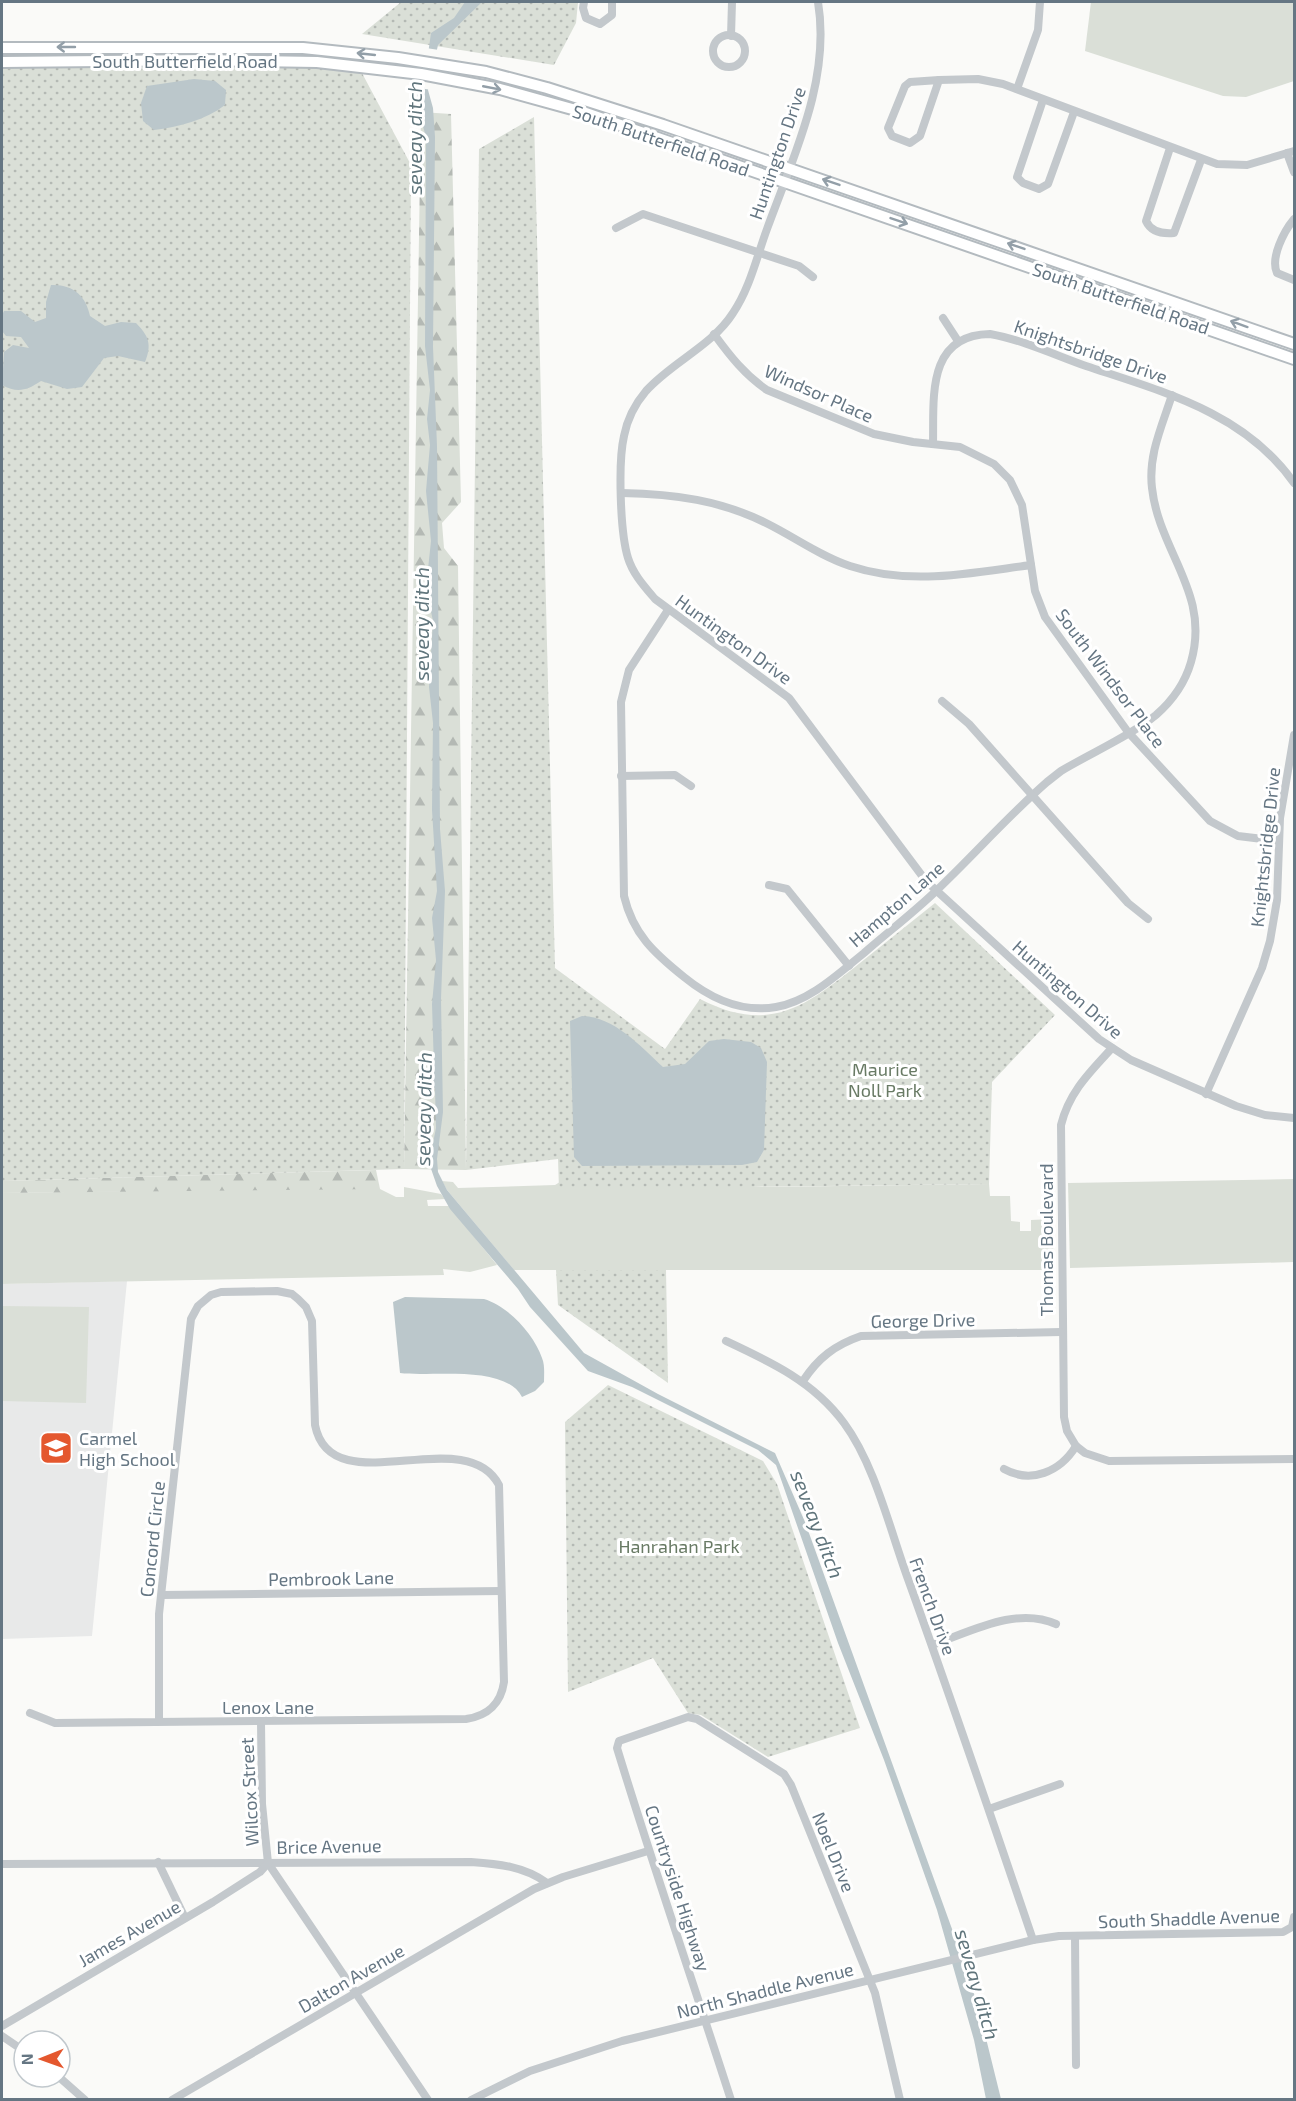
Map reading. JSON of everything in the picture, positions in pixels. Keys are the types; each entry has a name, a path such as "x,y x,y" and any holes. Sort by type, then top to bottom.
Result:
{"main road":[{"name":"South Butterfield Road","path":"2,48 303,48 424,62 486,72 547,88 789,168 1294,344"},
{"name":"South Butterfield Road","path":"2,62 204,60 317,62 422,74 500,89 583,112 1294,359"}],"street":[{"path":"584,2 586,18 600,24 612,15 612,2"},
{"path":"731,36 732,2"},
{"name":"Huntington Drive","path":"818,2 822,45 817,79 789,168 742,298 733,314 714,334 653,384 636,405 628,422 622,445 622,493 623,530 629,560 642,584 668,610 789,698 911,862 936,891 1074,1019 1131,1060 1206,1094 1265,1114 1294,1118"},
{"path":"1017,89 1038,30 1040,2"},
{"path":"731,36 742,43 744,53 740,63 725,67 714,57 713,46 720,38 731,36"},
{"path":"939,80 920,136 910,143 892,136 888,128 905,86 910,82 939,80 978,79 1017,89 1202,160 1229,165 1247,165 1291,152 1294,172"},
{"path":"1043,100 1017,177 1029,186 1039,189 1048,184 1074,112"},
{"path":"1170,148 1148,209 1146,221 1153,230 1166,234 1174,233 1202,160"},
{"path":"616,228 643,214 799,266 813,278"},
{"path":"1294,219 1285,233 1274,264 1277,273 1294,280"},
{"path":"933,444 936,374 945,355 958,341 943,318"},
{"name":"Windsor Place","path":"714,334 736,363 767,390 874,434 933,444"},
{"name":"Knightsbridge Drive","path":"958,341 984,334 1000,336 1205,408 1251,436 1280,462 1294,483"},
{"name":"Hampton Lane","path":"668,610 638,654 624,682 621,702 621,776 624,896 635,929 655,954 711,997 749,1008 774,1008 805,997 849,966 936,891 1032,795 1061,771 1156,715 1175,695 1188,670 1195,642 1196,621 1192,599 1158,516 1152,491 1154,450 1172,395"},
{"name":"South Windsor Place","path":"933,444 960,447 978,454 994,464 1010,480 1022,505 1035,591 1045,616 1128,732 1210,821 1238,836 1279,841"},
{"path":"622,493 685,496 726,506 770,525 824,555 876,573 938,578 1031,565"},
{"path":"942,700 969,724 1128,903 1148,919"},
{"name":"Knightsbridge Drive","path":"1206,1094 1262,968 1270,941 1277,900 1284,790 1294,735"},
{"path":"621,776 675,776 691,786"},
{"path":"769,885 787,890 849,966"},
{"name":"Thomas Boulevard","path":"1076,1446 1067,1431 1064,1417 1061,1332 1061,1125 1068,1101 1075,1089 1112,1048"},
{"name":"Concord Circle","path":"159,1722 162,1595 191,1319 198,1306 211,1295 248,1291 277,1291 292,1294 310,1314 313,1335 315,1425 319,1441 329,1454 349,1461 466,1460 477,1463 494,1476 501,1499 504,1682 500,1697"},
{"name":"George Drive","path":"803,1381 823,1356 843,1342 861,1336 1061,1332"},
{"name":"French Drive","path":"726,1341 774,1363 803,1381 832,1408 857,1444 932,1645 1033,1940"},
{"path":"1004,1469 1019,1476 1047,1473 1059,1466 1076,1446 1085,1453 1109,1461 1294,1459"},
{"name":"Pembrook Lane","path":"162,1595 501,1591"},
{"path":"932,1645 1011,1618 1041,1617 1056,1624"},
{"name":"Lenox Lane","path":"30,1713 55,1723 466,1719 485,1714 500,1697"},
{"name":"Noel Drive","path":"638,1734 693,1717 784,1774 791,1785 875,1993 900,2100"},
{"name":"Wilcox Street","path":"261,1722 262,1804 268,1863 428,2100"},
{"name":"Countryside Highway","path":"638,1734 619,1741 617,1748 648,1851 731,2100"},
{"path":"989,1809 1060,1784"},
{"path":"547,1883 648,1851"},
{"path":"158,1862 185,1918"},
{"name":"Brice Avenue","path":"2,1864 471,1862 508,1865 537,1876 547,1883"},
{"name":"James Avenue","path":"2,2026 185,1918 260,1872 268,1863"},
{"name":"Dalton Avenue","path":"172,2100 547,1883"},
{"name":"South Shaddle Avenue","path":"1075,1936 1283,1932 1292,1927 1294,1917"},
{"path":"1075,1936 1076,2065"},
{"name":"North Shaddle Avenue","path":"471,2100 558,2060 705,2020 1033,1940 1075,1936"},
{"path":"72,2089 85,2100"}],"shaded area":[{"path":"465,2 482,2 438,45 428,90 433,108 435,137 433,347 437,446 440,829 445,891 441,999 443,1112 437,1159 438,1172 447,1190 584,1353 658,1394 775,1453 805,1522 956,1940 978,2006 1001,2099 986,2099 974,2040 937,1910 884,1760 838,1643 776,1465 758,1450 632,1387 588,1371 530,1307 518,1289 450,1209 437,1186 429,1163 436,1128 435,1089 432,1082 434,1068 432,1004 436,960 432,918 437,891 432,810 433,723 429,687 433,621 426,588 431,541 426,491 430,445 427,419 430,390 425,346 426,137 416,102 418,92 423,89 431,33 454,18"},
{"path":"194,79 215,81 226,90 225,105 201,119 173,127 154,130 143,121 141,103 147,86"},
{"path":"51,285 72,289 82,297 90,316 105,326 121,322 136,323 148,341 145,362 118,356 104,358 82,387 67,389 41,381 22,390 2,385 4,352 13,345 29,348 21,337 6,336 2,331 2,315 4,311 21,311 35,322 46,318 46,302"},
{"path":"582,1016 605,1021 616,1027 663,1067 685,1064 709,1041 724,1039 751,1042 761,1048 767,1062 764,1150 757,1162 742,1165 582,1166 574,1157 570,1021"},
{"name":"Carmel High School","path":"127,1281 92,1636 2,1639 2,1284"},
{"path":"405,1297 484,1299 502,1308 519,1322 533,1340 544,1364 544,1382 535,1391 522,1397 513,1387 500,1380 484,1376 400,1373 393,1302"}],"green space":[{"path":"401,2 578,2 576,23 554,65 362,34"},
{"path":"1091,2 1294,2 1294,81 1246,97 1223,96 1085,51"},
{"path":"280,54 355,60 411,165 404,1169 2,1181 2,55"},
{"path":"421,112 451,114 461,502 442,523 444,548 458,566 466,1170 404,1169"},
{"name":"Maurice Noll Park","path":"534,117 555,968 665,1049 700,999 725,1010 747,1015 767,1015 786,1011 822,992 935,903 1055,1015 992,1082 989,1184 559,1189 558,1159 466,1170 479,149"},
{"path":"376,1170 380,1189 2,1193 2,1181"},
{"path":"576,1172 764,1187 989,1184 990,1196 1010,1196 1011,1221 1020,1222 1020,1231 1031,1231 1031,1220 1052,1219 1054,1270 514,1270 442,1181 453,1182 458,1188 555,1185"},
{"path":"1294,1179 1294,1262 1070,1268 1068,1183"},
{"path":"376,1187 396,1197 404,1197 404,1187 441,1194 445,1199 427,1200 428,1206 449,1206 497,1265 470,1272 443,1269 444,1275 2,1284 2,1193"},
{"path":"556,1270 666,1270 668,1383 558,1305"},
{"path":"2,1306 89,1307 86,1403 2,1401"},
{"name":"Hanrahan Park","path":"608,1385 763,1461 777,1484 860,1728 768,1757 701,1715 688,1713 653,1658 568,1692 565,1422"}],"pier":[{"path":"426,48 439,50 432,90 419,88"}],"place":[{"name":"Carmel High School","path":"56,1448"}],"water label":[{"name":"seveay ditch","path":"414,138"},
{"name":"seveay ditch","path":"421,624"},
{"name":"seveay ditch","path":"423,1109"},
{"name":"seveay ditch","path":"818,1524"},
{"name":"seveay ditch","path":"978,1984"}]}
